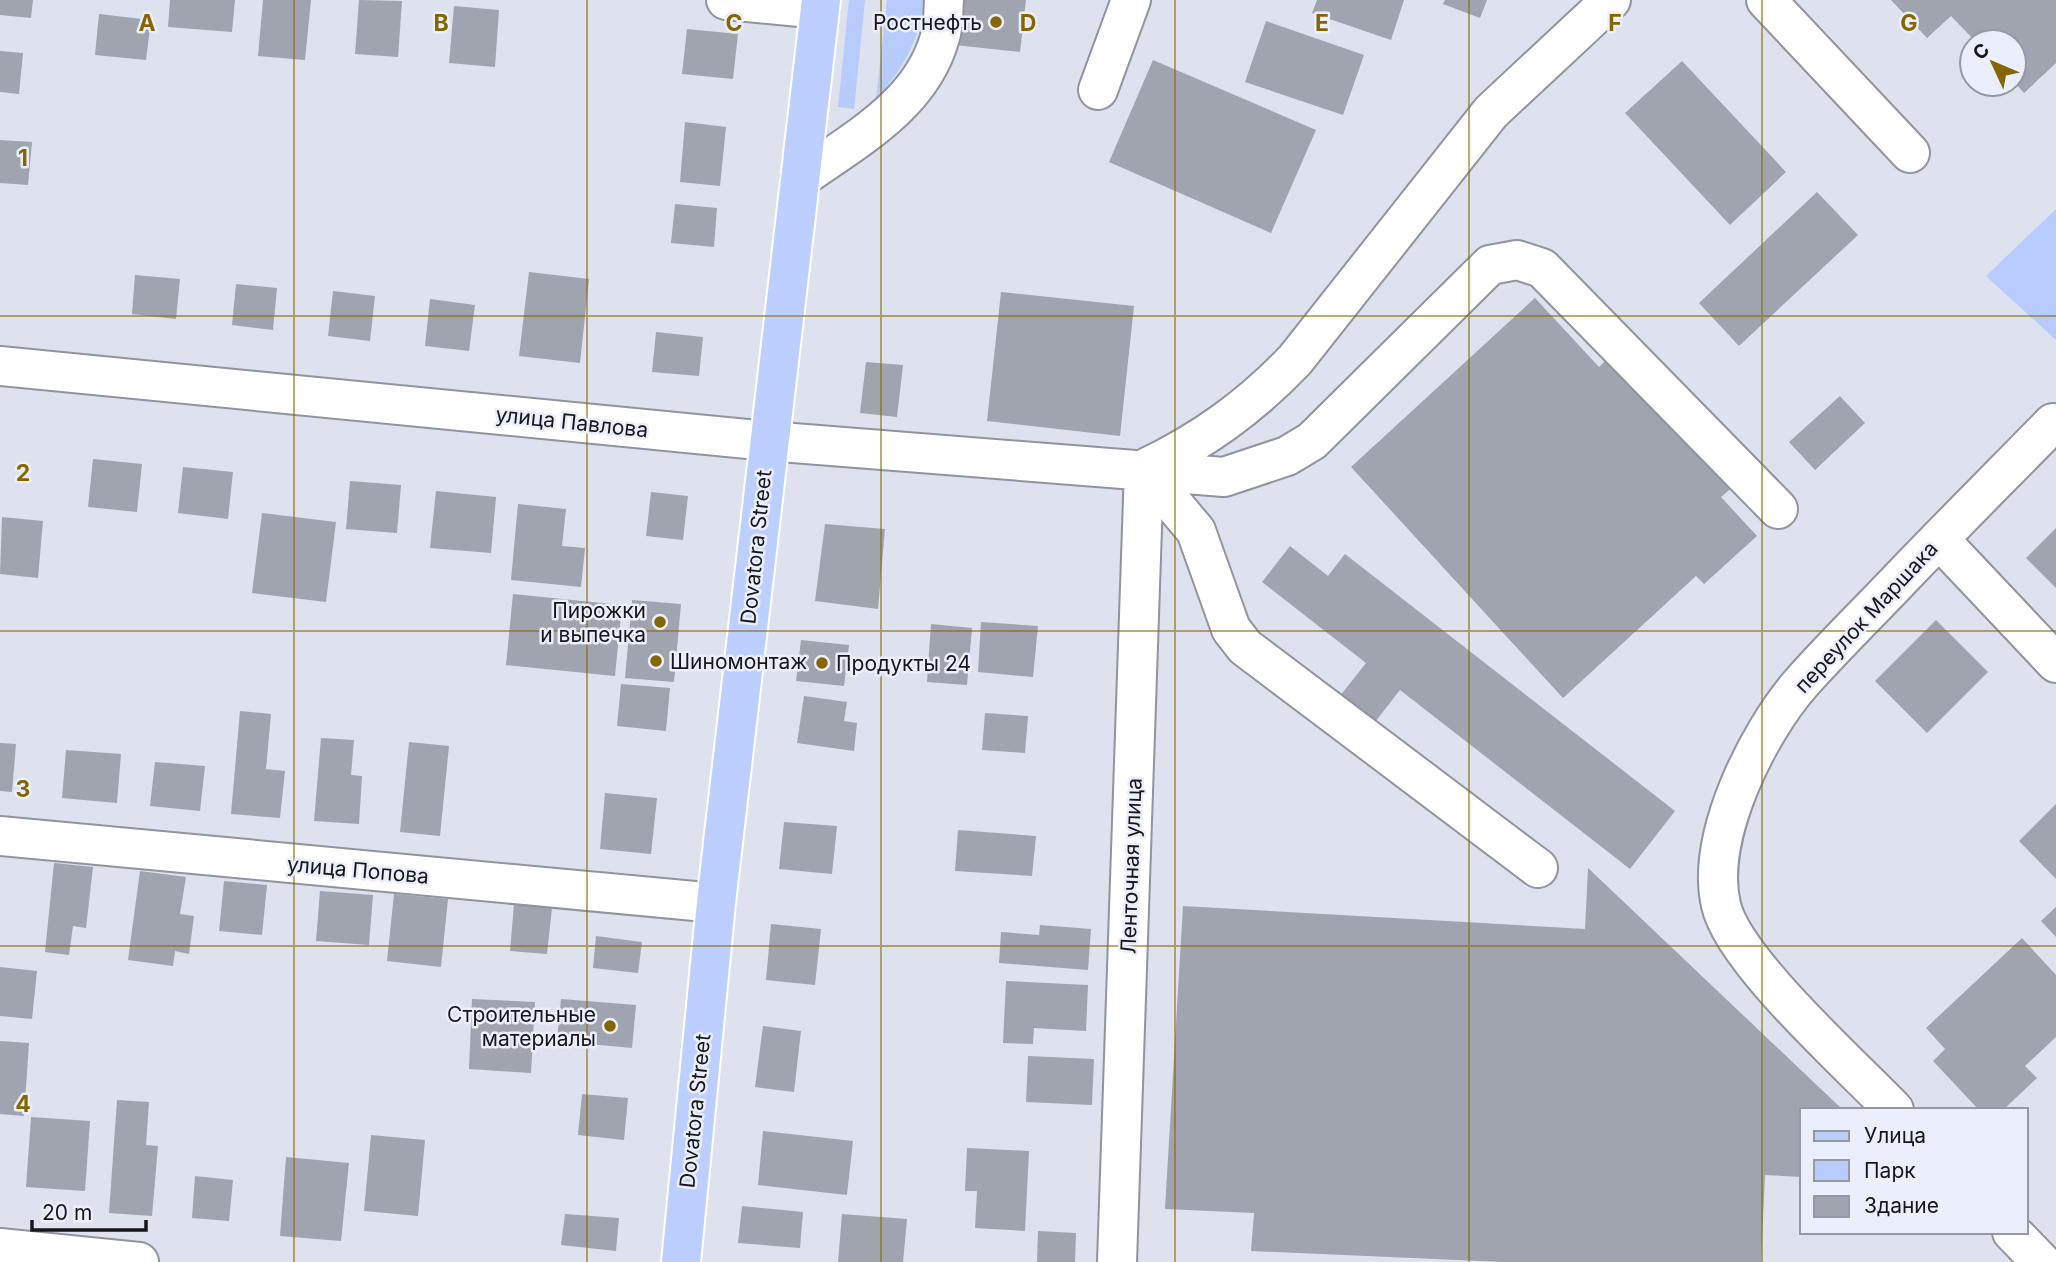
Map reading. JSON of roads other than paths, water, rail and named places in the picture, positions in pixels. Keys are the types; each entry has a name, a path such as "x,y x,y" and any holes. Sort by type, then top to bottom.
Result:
{"main road":[{"name":"Dovatora Street","path":"681,1262 716,904 821,5"}],"street":[{"path":"726,0 821,5"},
{"path":"800,179 890,115 913,91 928,69 941,36 944,0"},
{"path":"1098,90 1131,0"},
{"path":"1538,868 1245,647 1231,629 1196,531 1144,470 1193,446 1264,392 1295,360 1491,112 1611,0"},
{"path":"1766,0 1910,153"},
{"name":"улица Павлова","path":"0,366 768,441 1224,477 1287,456 1312,441 1490,265 1517,260 1542,268 1778,509"},
{"name":"переулок Маршака","path":"1892,1108 1766,978 1734,937 1721,905 1718,869 1725,825 1740,785 1761,743 1800,684 2053,423"},
{"name":"Ленточная улица","path":"1117,1262 1144,470"},
{"path":"1940,539 2056,663"},
{"name":"улица Попова","path":"0,836 716,904"},
{"path":"2014,1234 2041,1262"},
{"path":"0,1248 139,1262"}],"place":[{"name":"Ростнефть","path":"996,22"},
{"name":"Пирожки и выпечка","path":"660,622"},
{"name":"Шиномонтаж","path":"656,661"},
{"name":"Продукты 24","path":"822,663"},
{"name":"Строительные материалы","path":"610,1026"}]}
